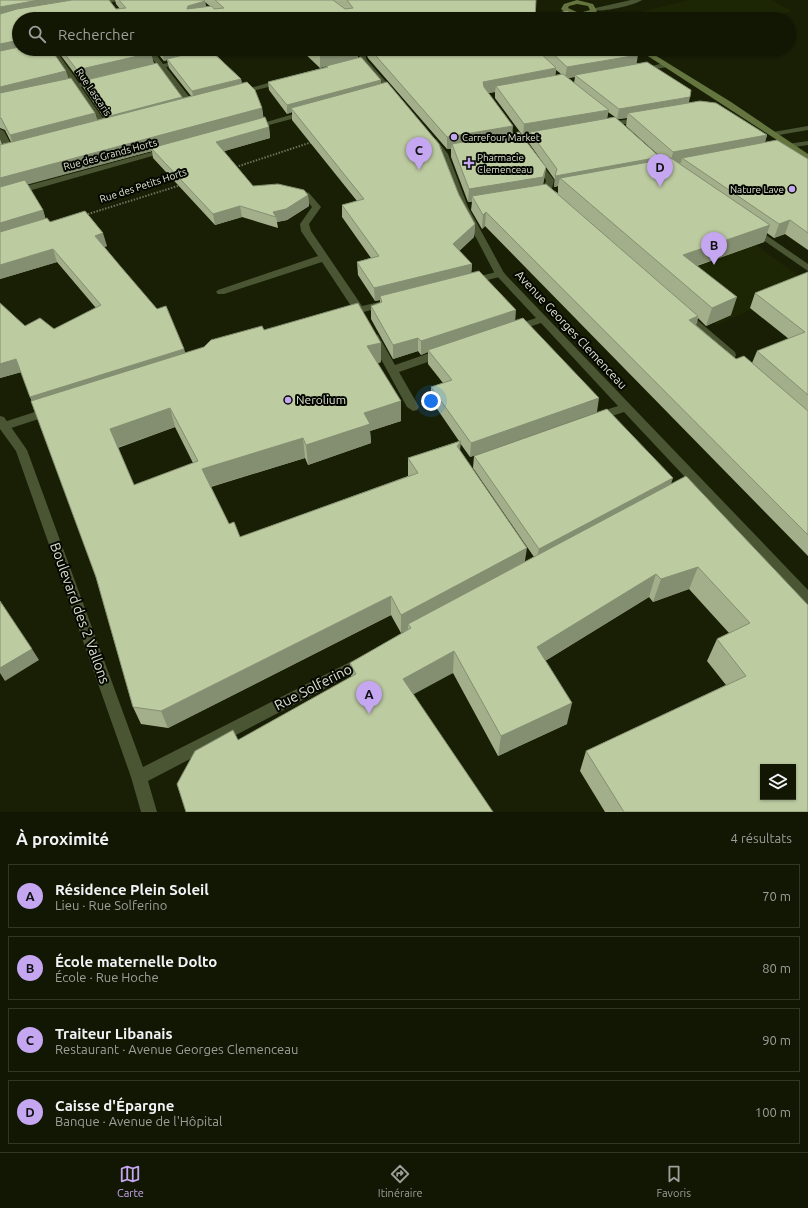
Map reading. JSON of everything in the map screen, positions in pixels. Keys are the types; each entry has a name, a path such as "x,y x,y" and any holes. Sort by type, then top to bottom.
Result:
{"main road":[{"path":"568,12 566,11 565,6 571,1 586,3 594,9 593,12"},
{"path":"650,56 728,104 808,158"}],"street":[{"path":"88,6 119,0"},
{"path":"594,9 612,7 639,0"},
{"path":"109,2 114,8"},
{"name":"Rue Lascaris","path":"53,56 78,86 105,127"},
{"path":"153,56 191,105"},
{"path":"138,71 204,56"},
{"path":"360,56 360,61 385,91 398,101"},
{"path":"634,71 664,65"},
{"path":"54,91 108,78"},
{"path":"230,95 289,79"},
{"path":"715,106 728,104"},
{"path":"244,130 312,111"},
{"path":"600,126 612,121 651,117"},
{"path":"773,134 808,128"},
{"path":"0,130 15,151 0,155"},
{"name":"Avenue Georges Clemenceau","path":"426,133 448,154 468,206 500,274 808,599"},
{"path":"503,143 555,134"},
{"path":"775,148 808,143"},
{"name":"Rue des Grands Horts","path":"0,196 175,148"},
{"path":"532,157 550,180 547,193 558,204"},
{"path":"306,195 316,207 304,224 306,231 359,310 413,407"},
{"path":"744,223 808,268"},
{"path":"221,292 323,258"},
{"path":"463,284 500,274"},
{"path":"337,316 396,300"},
{"path":"677,308 737,360"},
{"path":"505,332 542,319"},
{"path":"392,370 452,349"},
{"path":"588,420 626,407"},
{"path":"3,423 57,409"},
{"name":"Boulevard des 2 Vallons","path":"3,423 21,450 139,777 149,812"},
{"path":"683,490 697,482"},
{"name":"Rue Solferino","path":"139,777 377,654"}],"path":[{"path":"227,170 317,141"},
{"name":"Rue des Petits Horts","path":"81,216 181,184"}],"shaded area":[{"path":"689,0 771,0 792,11 788,12 640,12"},
{"path":"716,216 808,283 717,325 624,247"}],"building":[{"path":"0,0 39,0 0,7"},
{"path":"72,0 109,0 116,9 126,8 119,0 203,0 205,1 188,6 187,9 212,6 214,9 224,8 215,0 333,0 345,9 353,8 347,0 536,0 535,12 12,12 12,41 0,44 0,14 17,9"},
{"path":"12,48 12,56 56,56 66,71 0,87 0,51"},
{"path":"66,56 138,56 77,70"},
{"path":"179,56 216,56 241,79 192,91 167,59"},
{"path":"376,56 543,56 556,68 483,82 484,87 513,126 447,137"},
{"path":"555,56 632,56 567,67"},
{"path":"361,57 381,80 287,105 268,82 328,67 326,66"},
{"path":"647,62 691,90 690,97 619,109 575,75"},
{"path":"157,63 182,97 106,117 82,81"},
{"path":"563,74 609,110 524,124 496,86"},
{"path":"71,78 95,113 10,135 0,118 0,93"},
{"path":"247,82 255,90 262,108 0,178 0,145"},
{"path":"387,82 439,144 459,195 475,224 453,244 472,264 374,288 357,262 379,256 342,205 364,199 291,108"},
{"path":"700,101 716,103 767,135 673,152 628,113"},
{"path":"265,117 269,127 216,142 253,186 278,184 304,190 308,195 286,209 273,212 276,217 240,206 213,214 151,148"},
{"path":"615,117 660,157 555,176 557,169 530,132"},
{"path":"519,132 546,167 543,177 469,189 452,144"},
{"path":"777,140 808,159 808,233 790,220 779,224 682,158"},
{"path":"671,158 770,225 683,255 737,297 712,308 560,178"},
{"path":"25,180 43,210 0,223 0,187"},
{"path":"546,184 698,316 689,320 736,359 744,356 808,411 808,535 486,212 483,215 472,196"},
{"path":"85,211 103,233 95,236 121,267 157,309 166,306 184,349 30,397 16,359 0,364 0,303 25,326 40,318 54,329 101,305 53,249 0,265 0,232 47,218 50,222"},
{"path":"479,271 516,310 421,341 418,338 393,345 371,306 382,302 380,296"},
{"path":"808,272 808,395 757,351 805,332 755,293"},
{"path":"358,303 381,343 367,346 401,401 364,413 370,424 306,445 303,438 202,469 229,524 234,522 240,537 418,473 408,458 461,441 457,446 527,548 401,615 391,596 161,711 133,707 96,577 31,401 204,347 211,340 262,326 264,330","holes":["170,408 198,461 134,485 110,429"]},
{"path":"523,318 599,398 471,443 431,387 452,380 428,350"},
{"path":"607,409 673,478 539,549 474,456"},
{"path":"686,476 808,605 808,812 624,812 586,751 746,676 717,639 750,623 698,567 661,579 656,574 537,647 572,703 501,736 454,651 403,679 493,812 186,812 177,784 195,751 233,730 238,740 356,674 350,663 411,628 408,624"},
{"path":"0,601 32,649 0,668"}],"place":[{"name":"Carrefour Market","path":"454,137"},
{"name":"Pharmacie Clemenceau","path":"469,163"},
{"name":"Traiteur Libanais","path":"419,170"},
{"name":"Caisse d'Épargne","path":"660,187"},
{"name":"Nature Lave","path":"792,189"},
{"name":"École maternelle Dolto","path":"714,265"},
{"name":"Nerolium","path":"288,400"},
{"name":"Résidence Plein Soleil","path":"369,714"}]}
